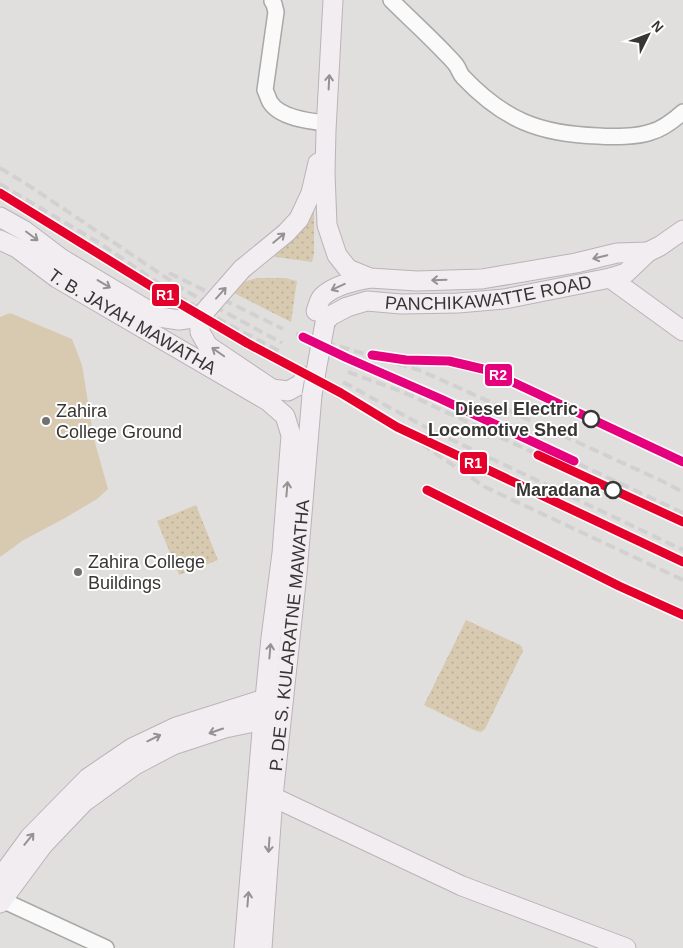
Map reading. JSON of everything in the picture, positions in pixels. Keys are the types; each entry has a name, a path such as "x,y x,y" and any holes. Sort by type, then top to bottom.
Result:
{"main road":[{"path":"321,317 305,377 301,384 288,391 270,395 208,346 200,332 200,317 242,270 286,233 299,219 311,193 326,127 333,0"},
{"name":"PANCHIKAWATTE ROAD","path":"326,127 327,225 336,255 348,269 370,278"},
{"name":"T. B. JAYAH MAWATHA","path":"0,217 25,231 62,259 160,318 179,320 200,317"},
{"name":"PANCHIKAWATTE ROAD","path":"648,252 617,253 576,263 482,279 416,281 370,278 350,282 330,291 321,298 321,317 330,316 347,307 367,301 401,304 458,303 504,299 618,276 648,252 683,230"},
{"name":"T. B. JAYAH MAWATHA","path":"0,240 17,248 57,278 270,395"},
{"path":"618,276 645,289 683,317"},
{"path":"618,276 683,331"},
{"name":"P. DE S. KULARATNE MAWATHA","path":"262,948 273,797 297,573 312,395 321,317"},
{"name":"P. DE S. KULARATNE MAWATHA","path":"244,948 263,719 282,553 291,435 285,416 270,395"},
{"path":"0,878 27,841 88,778 132,748 176,727 265,699 284,696"},
{"path":"1,901 43,845 84,802 135,765 173,745 225,728 282,716"},
{"path":"273,797 462,886 626,948"}],"street":[{"path":"391,0 444,51 456,65 461,75 475,89 498,108 528,124 544,130 573,135 629,136 651,132 672,121 683,112"},
{"path":"272,3 266,90 270,102 279,112 326,127"},
{"path":"1,901 106,948"}],"shaded area":[{"path":"314,202 314,254 312,262 269,256"},
{"path":"257,278 285,278 297,281 291,322 232,292 243,282"},
{"name":"Zahira College Ground","path":"10,313 72,339 82,365 94,439 108,489 97,499 22,541 0,557 0,317"},
{"path":"196,505 218,560 179,575 157,521"},
{"path":"466,620 520,645 523,651 485,729 481,732 424,705"}],"railway":[{"path":"0,168 186,291 282,343"},
{"path":"0,184 101,244 176,295 281,352"},
{"path":"0,193 160,292"},
{"path":"169,273 283,329"},
{"path":"311,338 419,370 683,492"},
{"path":"347,358 441,399 683,513"},
{"path":"398,359 449,361 487,370 683,462"},
{"path":"348,372 403,392 683,522"},
{"path":"343,382 427,428 683,550"},
{"path":"397,427 485,487 683,580"},
{"path":"427,490 619,586 683,615"}],"transit line":[{"name":"R1","path":"0,193 167,296 247,343 341,393 397,427 683,562"},
{"name":"R2","path":"303,337 574,461"},
{"name":"R2","path":"372,355 406,360 449,361 487,370 683,462"},
{"name":"R1","path":"538,455 683,522"},
{"name":"R1","path":"427,490 619,586 683,615"}],"place":[{"name":"Diesel Electric Locomotive Shed","path":"591,419"},
{"name":"Zahira College Ground","path":"46,421"},
{"name":"Maradana","path":"613,490"},
{"name":"Zahira College Buildings","path":"78,572"}]}
